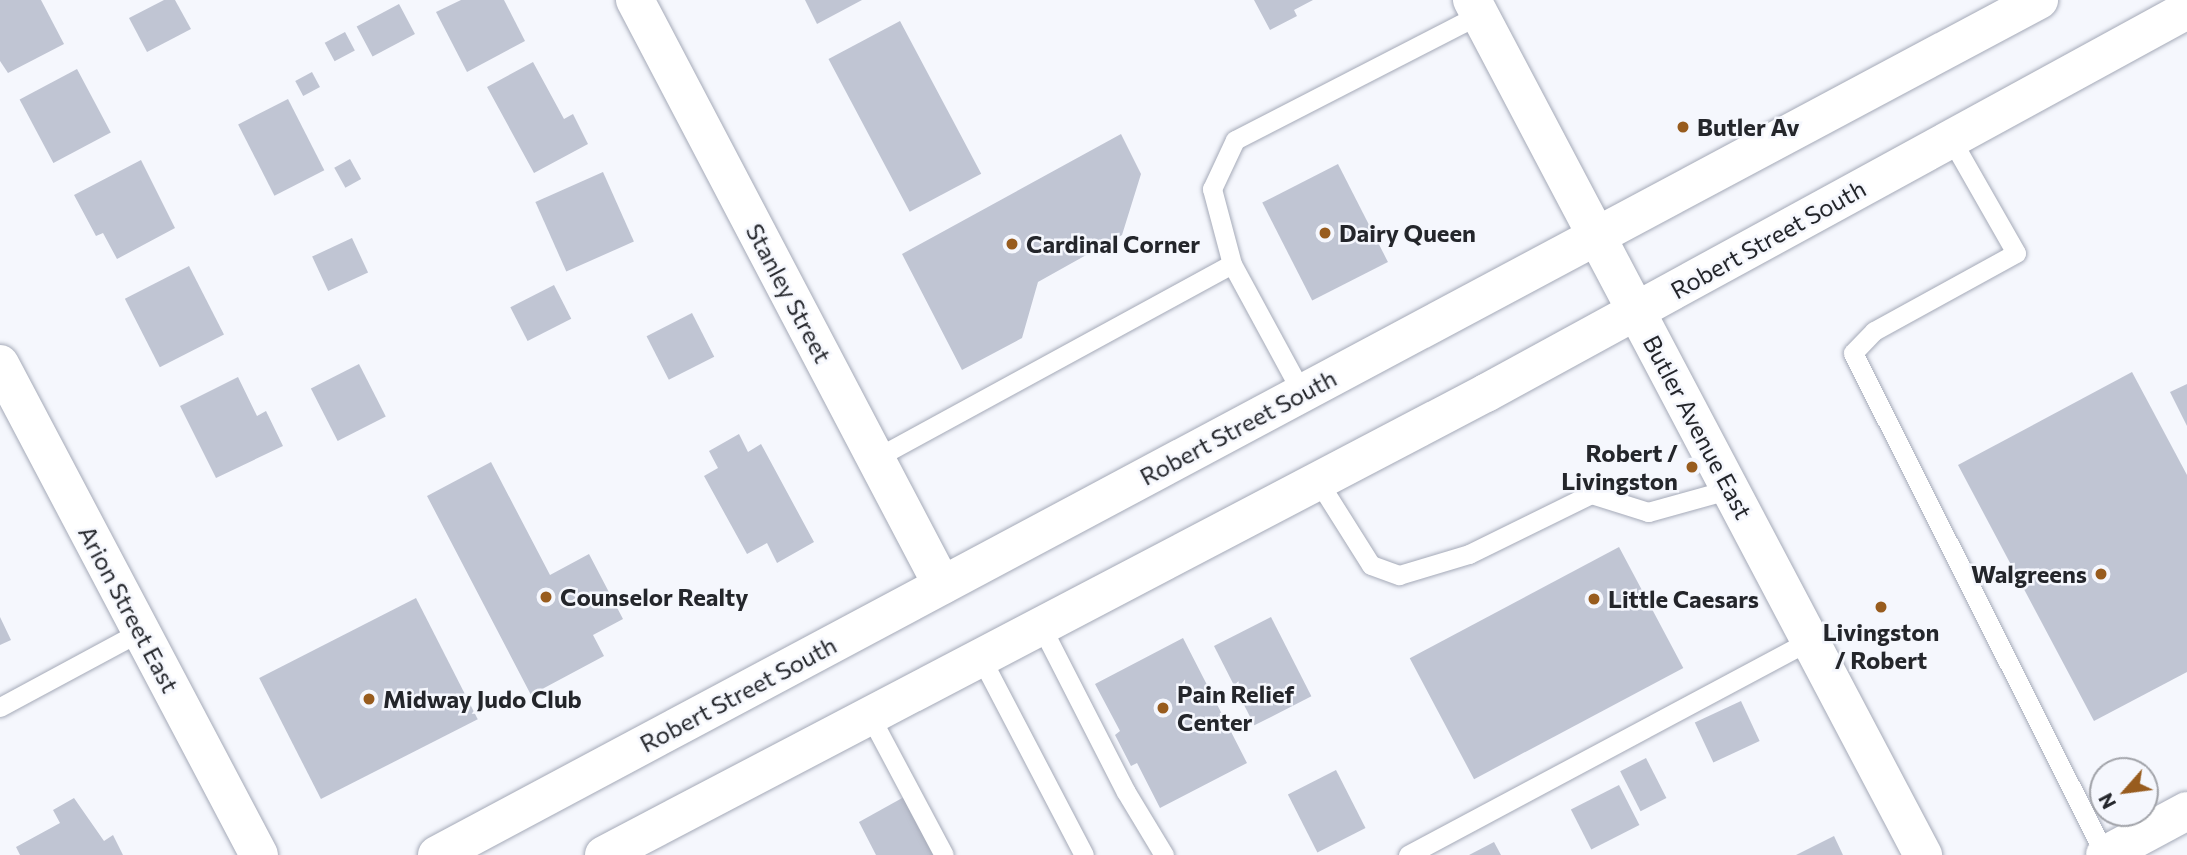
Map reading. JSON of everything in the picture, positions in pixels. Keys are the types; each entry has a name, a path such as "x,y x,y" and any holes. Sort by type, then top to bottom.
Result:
{"main road":[{"name":"Stanley Street","path":"635,0 942,585"},
{"name":"Robert Street South","path":"436,855 2039,0"},
{"name":"Butler Avenue East","path":"1476,7 1923,855"},
{"name":"Robert Street South","path":"604,855 1318,481 2187,10"},
{"name":"Arion Street East","path":"0,364 259,855"},
{"path":"2105,855 2187,811"}],"lane":[{"path":"1302,393 1232,264 1212,189 1235,140 1476,7"},
{"path":"1951,139 2016,253 1874,331 1853,353 2105,855"},
{"path":"876,458 1232,264"},
{"path":"1318,481 1371,565 1399,575 1469,554 1591,494 1648,512 1731,489"},
{"path":"1041,626 1126,792 1164,855"},
{"path":"0,707 141,631"},
{"path":"1408,855 1810,640"},
{"path":"981,658 1084,855"},
{"path":"870,716 944,855"}],"building":[{"path":"0,0 41,0 64,44 8,73 0,61"},
{"path":"164,0 175,0 191,29 147,52 129,18"},
{"path":"461,0 504,0 525,41 467,72 436,12"},
{"path":"805,0 862,0 817,24"},
{"path":"1254,0 1313,0 1294,10 1297,16 1270,30"},
{"path":"399,4 415,34 373,57 357,27"},
{"path":"900,21 981,174 910,212 828,59"},
{"path":"345,32 355,51 335,61 325,43"},
{"path":"533,62 564,119 573,114 588,144 534,173 487,87"},
{"path":"77,69 111,133 53,163 20,100"},
{"path":"312,72 320,87 303,96 295,81"},
{"path":"288,99 324,170 274,196 238,124"},
{"name":"Cardinal Corner","path":"1121,134 1141,174 1122,235 1038,282 1022,338 962,370 902,254"},
{"path":"350,159 361,179 345,188 334,168"},
{"path":"141,160 175,228 117,259 103,233 96,236 74,195"},
{"name":"Dairy Queen","path":"1338,164 1388,262 1312,301 1262,203"},
{"path":"603,172 634,241 566,272 535,202"},
{"path":"352,238 368,272 328,291 312,257"},
{"path":"189,266 224,335 160,367 125,299"},
{"path":"554,285 571,319 528,341 510,307"},
{"path":"692,313 714,357 669,380 647,336"},
{"path":"359,364 386,417 338,441 311,389"},
{"name":"Walgreens","path":"2132,372 2187,475 2187,672 2094,721 1958,465"},
{"path":"238,377 257,416 266,411 283,446 216,478 180,406"},
{"path":"2187,384 2187,426 2170,392"},
{"path":"739,434 748,452 761,444 814,542 777,563 767,543 747,554 704,476 718,468 709,451"},
{"name":"Counselor Realty","path":"491,462 550,575 589,554 623,619 593,635 604,656 531,695 427,496"},
{"path":"1619,547 1683,668 1474,779 1410,658"},
{"name":"Midway Judo Club","path":"416,598 478,719 321,799 259,678"},
{"path":"0,617 11,640 0,645"},
{"path":"1271,617 1311,696 1254,725 1214,646"},
{"name":"Pain Relief Center","path":"1183,638 1247,763 1160,808 1137,763 1131,766 1115,735 1120,731 1095,684"},
{"path":"1741,701 1760,741 1713,762 1695,723"},
{"path":"1646,758 1666,798 1641,811 1620,771"},
{"path":"1336,770 1366,828 1317,852 1288,795"},
{"path":"1619,785 1639,825 1591,850 1571,810"},
{"path":"904,797 935,855 876,855 859,822"},
{"path":"74,798 104,841 113,835 123,855 20,855 16,847 60,823 53,810"},
{"path":"1834,836 1843,855 1796,855"},
{"path":"1494,842 1501,855 1469,855"}],"place":[{"name":"Butler Av","path":"1683,127"},
{"name":"Dairy Queen","path":"1325,233"},
{"name":"Cardinal Corner","path":"1012,244"},
{"name":"Robert / Livingston","path":"1692,467"},
{"name":"Walgreens","path":"2101,574"},
{"name":"Counselor Realty","path":"546,597"},
{"name":"Little Caesars","path":"1594,599"},
{"name":"Livingston / Robert","path":"1881,607"},
{"name":"Midway Judo Club","path":"369,699"},
{"name":"Pain Relief Center","path":"1163,708"}]}
